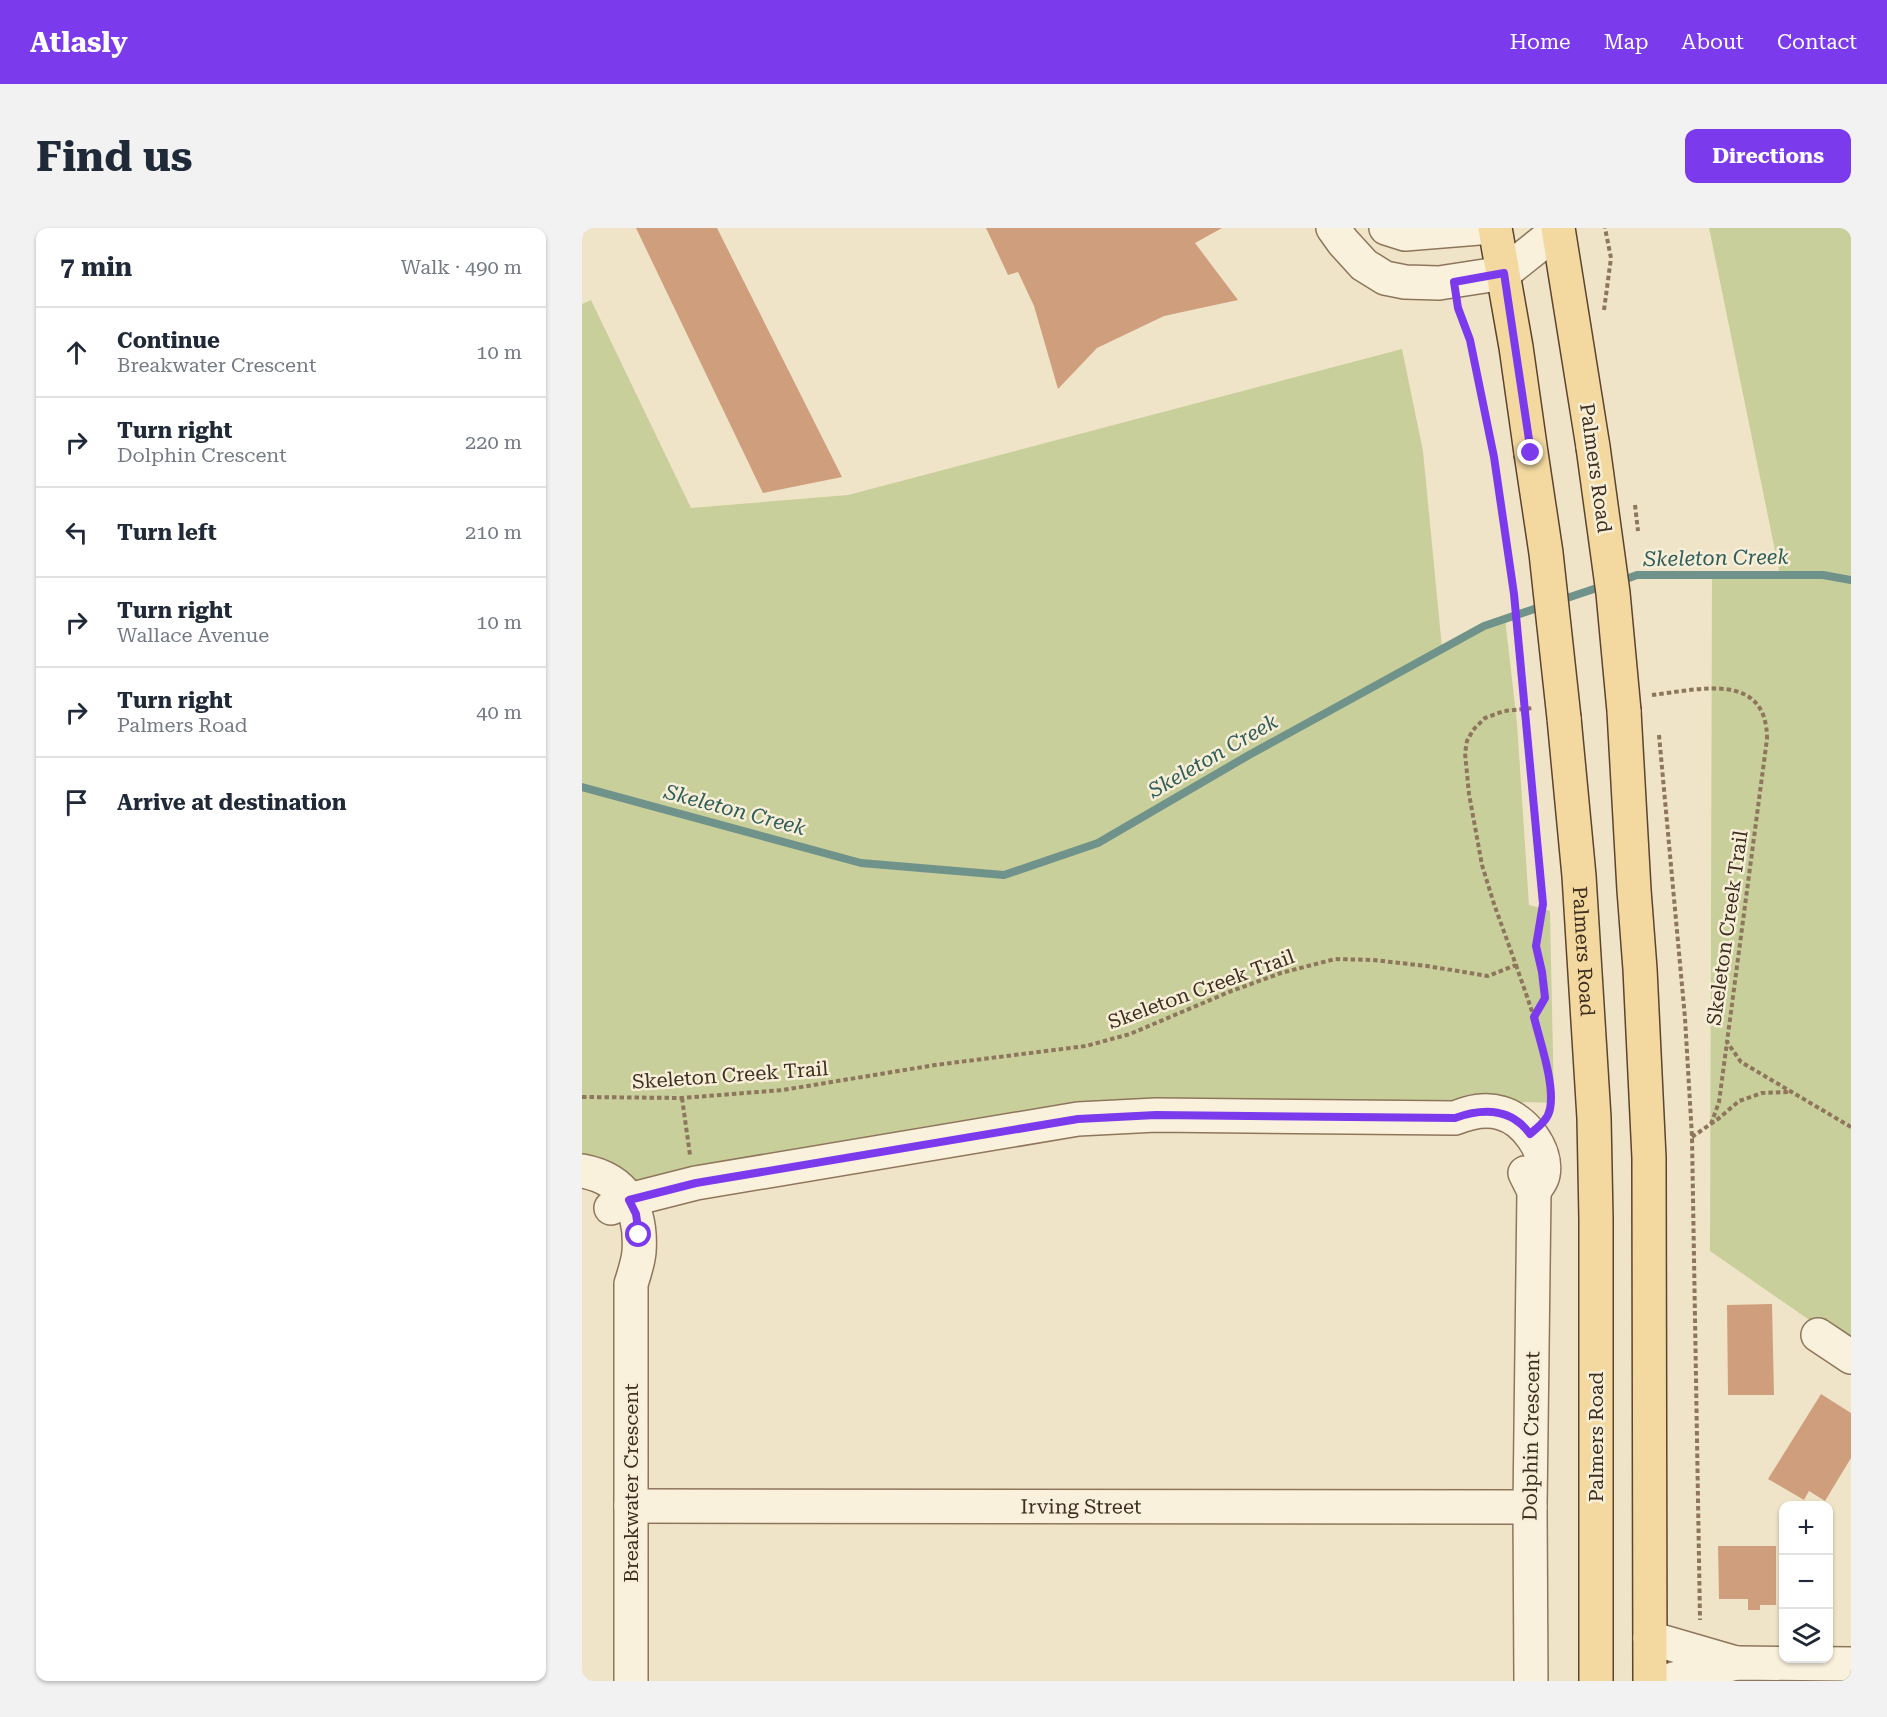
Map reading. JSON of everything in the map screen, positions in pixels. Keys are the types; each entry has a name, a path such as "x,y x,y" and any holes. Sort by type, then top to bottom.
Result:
{"main road":[{"name":"Palmers Road","path":"1495,228 1504,273 1546,554 1564,718 1580,899 1594,1118 1596,1681"},
{"name":"Palmers Road","path":"1548,228 1593,447 1613,592 1624,711 1649,1158 1650,1681"}],"street":[{"path":"1333,228 1364,265 1385,278 1405,282 1454,282 1504,273 1548,228"},
{"path":"1386,228 1406,234 1479,228"},
{"name":"Dolphin Crescent","path":"620,1204 696,1183 1078,1119 1156,1115 1455,1118 1479,1111 1499,1112 1517,1121 1530,1134 1542,1156 1543,1164 1543,1175 1534,1191 1530,1507 1531,1681"},
{"name":"Dolphin Crescent","path":"1455,1118 1471,1124 1490,1126 1505,1134 1517,1148 1527,1179 1534,1191"},
{"name":"Breakwater Crescent","path":"582,1171 598,1174 621,1189 619,1219 625,1265 632,1284 631,1681"},
{"path":"582,1188 620,1204"},
{"path":"1818,1335 1851,1357"},
{"name":"Irving Street","path":"631,1506 1530,1507"},
{"path":"1650,1638 1736,1663"},
{"path":"1666,1681 1736,1663 1851,1664"}],"path":[{"path":"1603,314 1611,258 1605,228"},
{"path":"1454,282 1458,308 1470,340 1494,457 1514,594 1543,904 1536,946 1545,998 1534,1017"},
{"path":"1658,730 1685,1018 1692,1137 1700,1653"},
{"name":"Skeleton Creek Trail","path":"1767,739 1727,1042 1741,1062 1851,1127"},
{"path":"1466,765 1468,794 1482,865 1534,1017 1550,1080 1550,1109 1544,1121 1530,1134"},
{"name":"Skeleton Creek Trail","path":"582,1097 682,1098 783,1090 935,1065 1086,1046 1130,1034 1229,992 1281,973 1335,959 1373,960 1488,976 1516,965"},
{"path":"1711,1125 1719,1102 1727,1042"},
{"path":"1692,1137 1711,1125 1739,1101 1762,1093 1791,1092"}],"green space":[{"path":"1709,228 1851,228 1851,1349 1710,1251 1712,575 1780,575"},
{"path":"591,300 691,508 848,495 1402,349 1423,451 1442,648 1484,626 1505,618 1517,723 1529,905 1550,911 1554,1103 1487,1101 1102,1108 640,1183 582,1168 582,304"}],"building":[{"path":"636,228 717,228 842,477 763,493"},
{"path":"986,228 1222,228 1195,243 1238,300 1164,316 1097,348 1058,389 1034,306 1018,272 1008,275"},
{"path":"1772,1304 1774,1395 1728,1395 1727,1305"},
{"path":"1821,1394 1851,1413 1851,1458 1825,1501 1809,1491 1804,1500 1768,1479"},
{"path":"1718,1546 1776,1546 1776,1605 1760,1605 1760,1610 1748,1610 1748,1599 1719,1599"}],"waterway":[{"name":"Skeleton Creek","path":"1618,582 1637,575 1823,575 1851,580"},
{"name":"Skeleton Creek","path":"1558,601 1606,585"},
{"name":"Skeleton Creek","path":"582,787 861,863 1004,875 1098,843 1249,755 1484,626 1546,605"}],"route":[{"path":"639,1235 636,1214 629,1200 696,1183 1078,1119 1156,1115 1455,1118 1489,1110 1508,1115 1530,1134 1544,1121 1550,1109 1550,1080 1534,1017 1545,998 1536,946 1543,904 1527,722 1514,594 1494,457 1470,340 1458,308 1454,282 1504,273 1531,453"}]}
